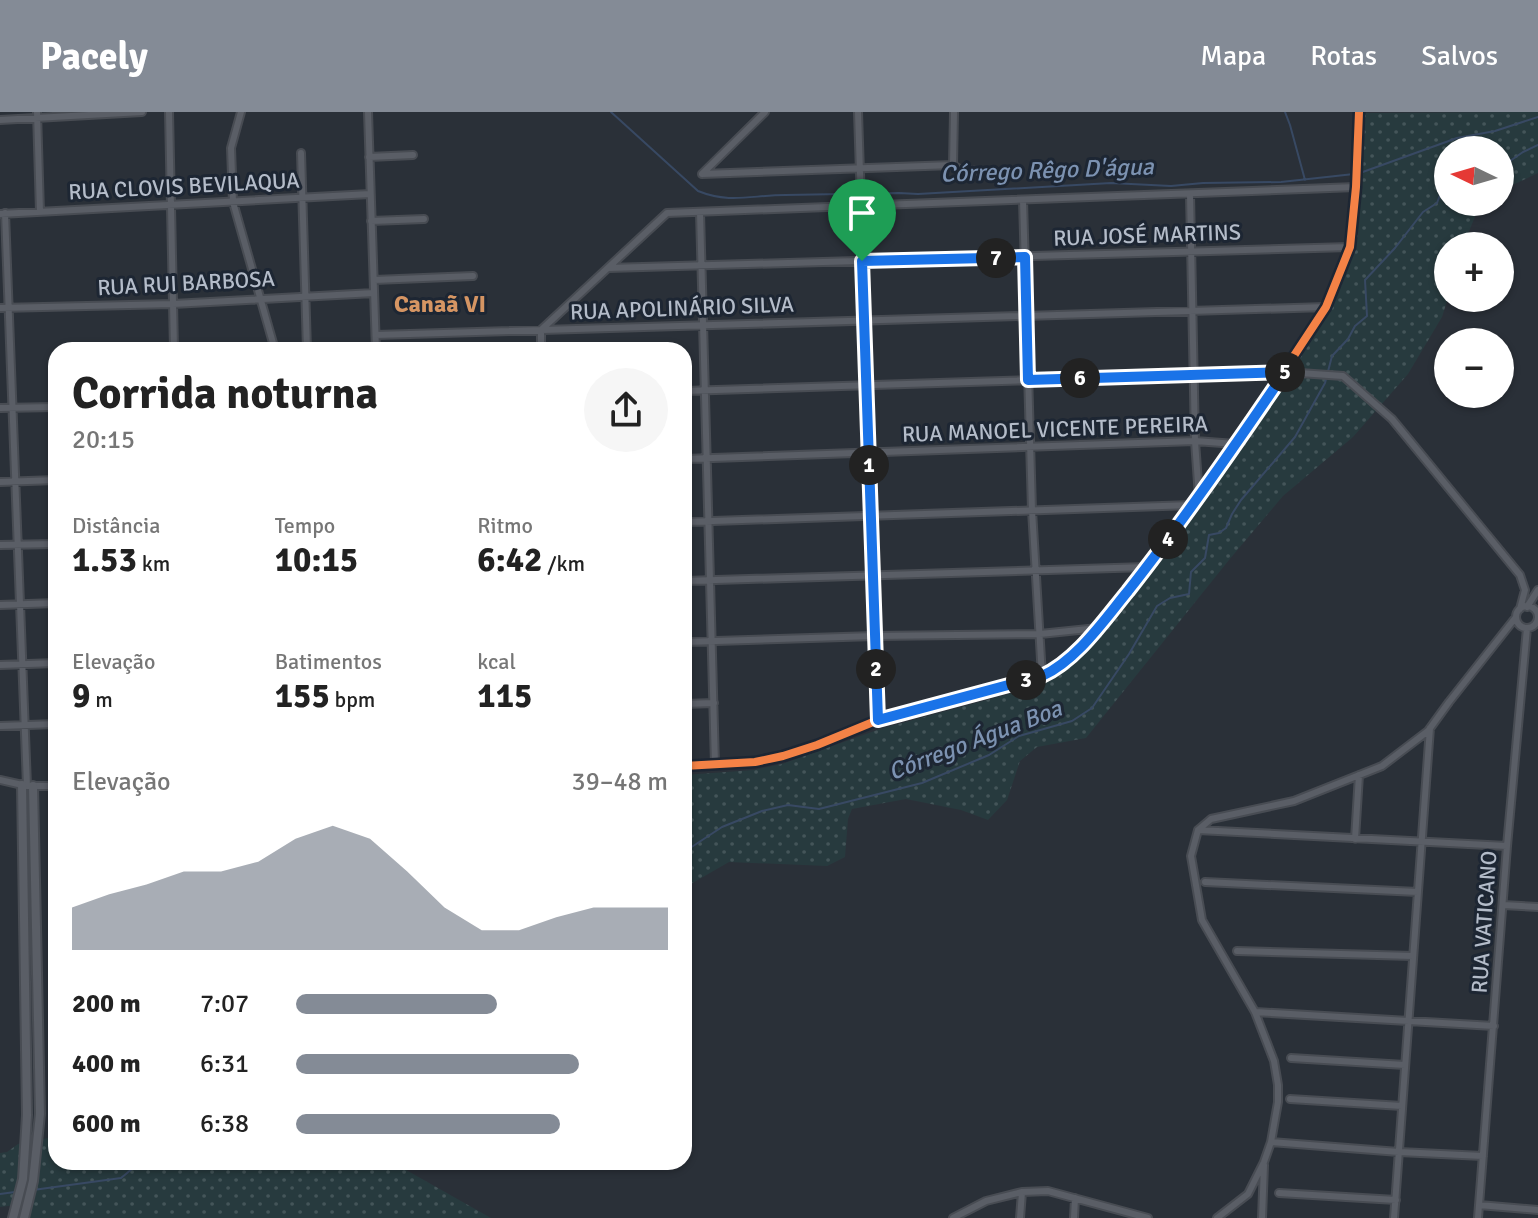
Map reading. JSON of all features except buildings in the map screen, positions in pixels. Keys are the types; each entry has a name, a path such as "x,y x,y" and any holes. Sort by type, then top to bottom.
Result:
{"street":[{"path":"0,120 37,115 142,112"},
{"path":"169,112 174,342"},
{"path":"241,112 231,148 233,202 273,342"},
{"path":"368,112 376,342"},
{"path":"774,112 764,112 702,174 953,165 961,170 979,171"},
{"path":"858,112 878,720"},
{"path":"953,165 954,112"},
{"path":"692,766 755,762 783,756 878,720 1042,676 1055,670 1098,628 1199,497 1326,307 1350,247 1358,166 1359,112"},
{"path":"37,115 40,212"},
{"path":"301,153 307,342"},
{"path":"369,157 413,155"},
{"path":"541,342 541,330 664,214 860,203 1356,187"},
{"name":"RUA CLOVIS BEVILAQUA","path":"2,214 370,194"},
{"path":"1190,194 1199,497"},
{"path":"1023,200 1032,510 1042,676"},
{"path":"700,212 715,765"},
{"path":"2,214 40,1114 31,1191 24,1218"},
{"path":"371,221 424,219"},
{"name":"RUA JOSÉ MARTINS","path":"608,268 1350,247"},
{"path":"374,280 473,276"},
{"name":"RUA RUI BARBOSA","path":"4,308 173,304 374,293"},
{"name":"RUA APOLINÁRIO SILVA","path":"376,335 1326,307"},
{"path":"692,391 1285,372 1343,376 1392,419 1520,575 1525,590 1524,608"},
{"path":"0,408 48,407"},
{"name":"RUA MANOEL VICENTE PEREIRA","path":"692,459 1195,441 1236,444"},
{"path":"0,482 48,480"},
{"path":"692,522 1193,505"},
{"path":"0,545 48,544"},
{"path":"692,581 1147,567"},
{"path":"1217,1218 1248,1194 1264,1162 1271,1142 1278,1085 1274,1061 1255,1012 1202,920 1191,856 1198,830 1211,819 1294,801 1382,766 1430,728 1538,590"},
{"path":"0,605 48,603"},
{"path":"1516,617 1520,625 1527,628 1534,625 1536,612 1524,608"},
{"path":"692,642 1040,634 1098,628"},
{"name":"RUA VATICANO","path":"1478,1218 1527,628"},
{"path":"0,665 48,663"},
{"path":"692,704 714,703"},
{"path":"0,726 48,724"},
{"path":"1394,1218 1430,728"},
{"path":"1355,839 1359,775"},
{"path":"0,780 27,786 48,786"},
{"path":"13,1218 20,1191 27,1115 27,786"},
{"path":"1198,830 1507,846"},
{"path":"1205,882 1418,892"},
{"path":"1503,905 1538,907"},
{"path":"1237,951 1413,956"},
{"path":"1255,1012 1494,1026"},
{"path":"1291,1058 1405,1065"},
{"path":"1290,1099 1402,1106"},
{"path":"1271,1142 1483,1156"},
{"path":"1262,1218 1264,1162"},
{"path":"953,1218 986,1201 1022,1192 1048,1191 1148,1218"},
{"path":"1020,1218 1022,1192"},
{"path":"1279,1193 1396,1200"},
{"path":"1074,1218 1075,1198"},
{"path":"1479,1205 1538,1210"},
{"path":"973,1207 973,1218"}],"green space":[{"path":"1538,112 1538,173 1514,184 1514,136 1434,136 1434,216 1475,216 1469,232 1434,232 1434,312 1444,312 1442,317 1408,374 1353,437 1283,496 1086,738 1037,747 1020,761 1007,800 988,820 961,810 906,799 852,809 848,819 845,857 827,866 729,862 692,883 692,774 754,770 782,764 880,729 1038,686 1072,663 1102,634 1152,573 1245,444 1331,308 1353,247 1364,113"},
{"path":"48,1138 48,1170 406,1170 491,1218 26,1218 17,1205 0,1207 0,1153 18,1144"}],"waterway":[{"name":"Córrego Rêgo D'água","path":"611,112 698,191 720,197 918,194 1111,183 1171,186 1281,182 1354,174"},
{"path":"1285,112 1305,180"},
{"name":"Córrego Rêgo D'água","path":"1360,173 1457,138 1495,131 1538,117"},
{"name":"Córrego Água Boa","path":"1514,158 1538,145"},
{"name":"Córrego Água Boa","path":"692,847 722,827 762,811 788,805 819,809 922,783 989,755 1019,736 1072,721 1092,708 1157,606 1170,598 1189,594 1191,572 1205,558 1209,535 1226,528 1241,500 1295,437 1325,383 1332,356 1355,326 1367,316 1365,280 1423,212 1434,205"},
{"name":"Córrego Rêgo D'água","path":"33,1190 121,1178 131,1170"},
{"name":"Córrego Rêgo D'água","path":"0,1194 15,1192"}],"cycle path":[{"path":"692,766 755,762 783,756 878,720 1042,676 1055,670 1098,628 1147,567 1236,444 1326,307 1350,247 1359,112"}],"district":[{"name":"Canaã VI","path":"440,304"}],"route":[{"path":"1025,257 1028,380 1285,372 1147,567 1098,628 1055,670 878,720 867,409 862,261 1025,257"}]}
